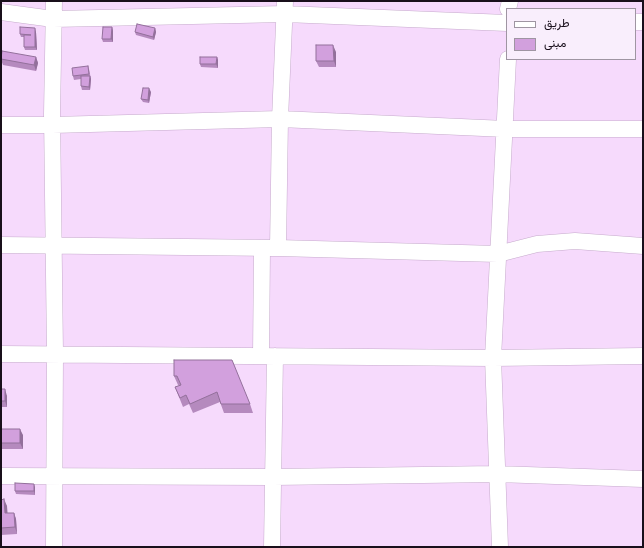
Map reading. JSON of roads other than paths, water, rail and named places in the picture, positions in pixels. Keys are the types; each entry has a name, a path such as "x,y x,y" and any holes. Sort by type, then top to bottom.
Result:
{"street":[{"path":"54,1 52,125 55,354 54,547"},
{"path":"272,547 273,477 268,356 270,249 280,119 285,8"},
{"path":"1,12 53,19 285,8 506,24"},
{"path":"500,547 493,358 506,129 508,60"},
{"path":"1,125 280,119 506,129 643,128"},
{"path":"1,245 498,254 537,244 575,241 643,246"},
{"path":"1,354 493,358 643,356"},
{"path":"1,476 273,477 497,474 643,479"}]}
